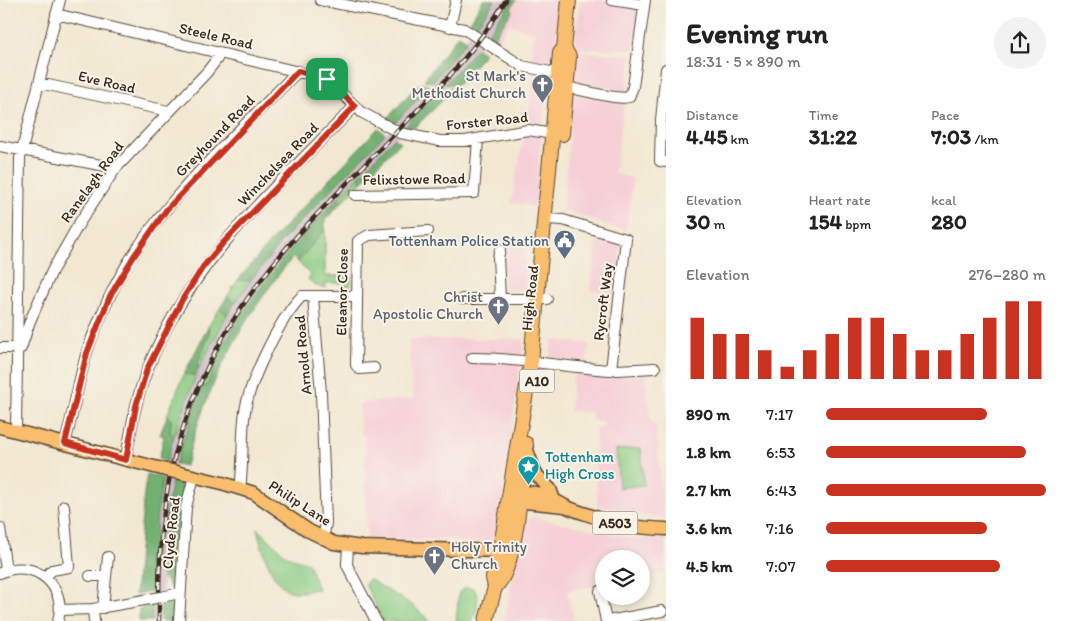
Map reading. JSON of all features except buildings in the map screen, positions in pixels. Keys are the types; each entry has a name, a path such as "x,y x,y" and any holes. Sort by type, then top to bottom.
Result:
{"highway":[{"name":"High Road","path":"486,621 495,586 493,578 519,517 516,497 543,299 562,81 560,53 564,48 569,0"},
{"name":"High Road","path":"505,551 526,447 535,362"}],"main road":[{"name":"Philip Lane","path":"0,427 240,488 262,497 323,539 348,546 505,551"},
{"name":"A503","path":"526,447 535,473 550,489 551,501 615,523 666,529"},
{"path":"516,497 546,494 551,501 525,512 519,517"}],"street":[{"path":"16,430 16,349 22,151 60,0"},
{"path":"320,0 468,31 522,66 562,81 618,98 629,97 633,87 644,3 612,0"},
{"path":"450,27 456,0"},
{"name":"Steele Road","path":"56,14 327,79 358,109"},
{"name":"Ranelagh Road","path":"16,349 22,348 30,321 60,255 116,168 207,72 217,59 218,52"},
{"path":"663,162 666,69"},
{"name":"Greyhound Road","path":"65,443 87,353 110,296 143,242 167,209 298,71"},
{"name":"Eve Road","path":"39,82 168,111"},
{"name":"Forster Road","path":"358,109 387,128 408,136 454,142 478,139 506,132 528,130 557,135"},
{"name":"Winchelsea Road","path":"126,460 136,406 147,369 186,293 203,267 229,236 358,109"},
{"name":"Felixstowe Road","path":"355,195 474,192 478,139"},
{"path":"0,146 116,168"},
{"name":"Rycroft Way","path":"550,219 626,239 614,370"},
{"name":"Eleanor Close","path":"374,368 359,369 356,365 358,241 369,235 428,231"},
{"path":"500,250 498,257 500,298"},
{"name":"Arnold Road","path":"240,488 243,425 248,400 266,354 284,322 302,296 309,295 313,297 321,393 326,523 323,539"},
{"path":"313,297 356,296"},
{"path":"462,298 543,299"},
{"path":"17,319 30,321"},
{"path":"0,348 16,349"},
{"path":"472,358 509,358 614,370 649,365"},
{"name":"Clyde Road","path":"179,621 186,507 194,476"},
{"path":"45,577 52,570 69,567 64,506"},
{"path":"0,528 3,572 26,568 45,577 57,593 60,610 58,621"},
{"path":"348,546 347,565 376,621"},
{"path":"94,621 106,576 108,557"},
{"path":"90,576 106,576"},
{"path":"60,610 98,609 180,593"},
{"path":"603,605 607,621 662,611"}],"shaded area":[{"path":"495,0 512,0 497,24 462,67 269,273 239,315 221,347 196,401 175,466 166,511 161,621 152,621 155,536 163,475 187,396 212,341 243,290 259,269 435,81"},
{"path":"516,0 559,0 554,63 549,66 531,62 535,33 509,24 498,42 493,39 513,10 511,9"},
{"path":"580,0 610,0 610,4 639,9 633,49 574,49"},
{"path":"576,51 632,55 627,92 575,80"},
{"path":"538,82 547,82 543,125 525,124 526,111 529,111 532,85"},
{"path":"573,97 625,101 614,174 633,178 626,231 563,210"},
{"path":"524,135 541,137 536,207 511,203"},
{"path":"597,237 621,246 613,293 590,290"},
{"path":"504,242 525,243 525,289 504,290"},
{"path":"408,339 524,339 498,525 492,543 457,542 456,539 367,539 364,435 361,435 359,403 413,399"},
{"path":"552,339 589,344 586,362 550,358"},
{"path":"574,373 613,377 645,375 651,421 656,424 664,519 597,505 595,428 604,426 603,421 591,420 592,413 569,411"},
{"path":"533,517 636,539 666,539 666,573 650,576 650,550 595,550 595,586 567,591 574,621 504,621 513,575 515,575 515,558 521,553 521,541 525,541 525,523"}],"green space":[{"path":"483,0 495,0 476,27 470,22"},
{"path":"512,0 516,0 511,9 513,10 493,39 487,35"},
{"path":"458,35 467,40 433,82 424,80"},
{"path":"477,48 485,53 458,84 444,85"},
{"path":"423,83 430,86 395,123 387,119 416,86"},
{"path":"440,88 454,89 413,129 405,127"},
{"path":"378,128 385,134 281,243 251,280 238,280 273,239"},
{"path":"394,138 400,142 362,182 359,176"},
{"path":"359,176 362,182 343,201 339,197"},
{"path":"339,197 343,201 325,220 325,229 298,262 293,257 274,280 241,330 214,382 203,409 186,466 175,464 202,386 207,386 215,367 213,363 240,316 285,256"},
{"path":"325,229 325,276 351,276 351,285 348,289 345,289 345,283 326,283 326,288 316,286 308,279 311,276 298,262"},
{"path":"238,280 251,280 235,303 227,297"},
{"path":"227,297 235,303 227,315 220,308"},
{"path":"220,308 227,315 199,368 197,365 209,335 208,327"},
{"path":"208,327 209,335 197,365 199,368 196,375 184,374"},
{"path":"213,363 215,366 207,387 202,386"},
{"path":"184,374 196,375 174,436 170,433 171,420 167,416"},
{"path":"167,416 171,420 170,433 174,436 167,462 159,459 164,436 160,435"},
{"path":"641,448 644,485 619,488 616,450"},
{"path":"147,474 163,478 157,514 153,591 135,595 144,492"},
{"path":"172,480 184,484 180,507 174,587 171,588 161,575 166,511"},
{"path":"257,528 287,556 308,563 318,589 295,592 280,584 269,566"},
{"path":"369,579 412,605 430,621 383,621 365,584"},
{"path":"466,588 473,588 478,600 473,621 456,621 459,592"},
{"path":"173,602 172,621 161,621 161,604"},
{"path":"152,605 152,621 139,621 139,609"}],"railway":[{"path":"159,621 161,539 169,482 176,451 196,392 224,336 240,309 271,266 315,216 446,80 478,42 506,0"}],"place":[{"name":"St Mark's Methodist Church","path":"542,104"},
{"name":"Tottenham Police Station","path":"565,260"},
{"name":"Christ Apostolic Church","path":"499,325"},
{"name":"Tottenham High Cross","path":"529,485"},
{"name":"Holy Trinity Church","path":"435,575"}],"route":[{"path":"298,71 327,79 351,100 355,106 260,203 203,267 182,300 147,369 136,406 126,460 65,443 87,353 101,317 110,296 147,236 167,209 298,71"}]}
